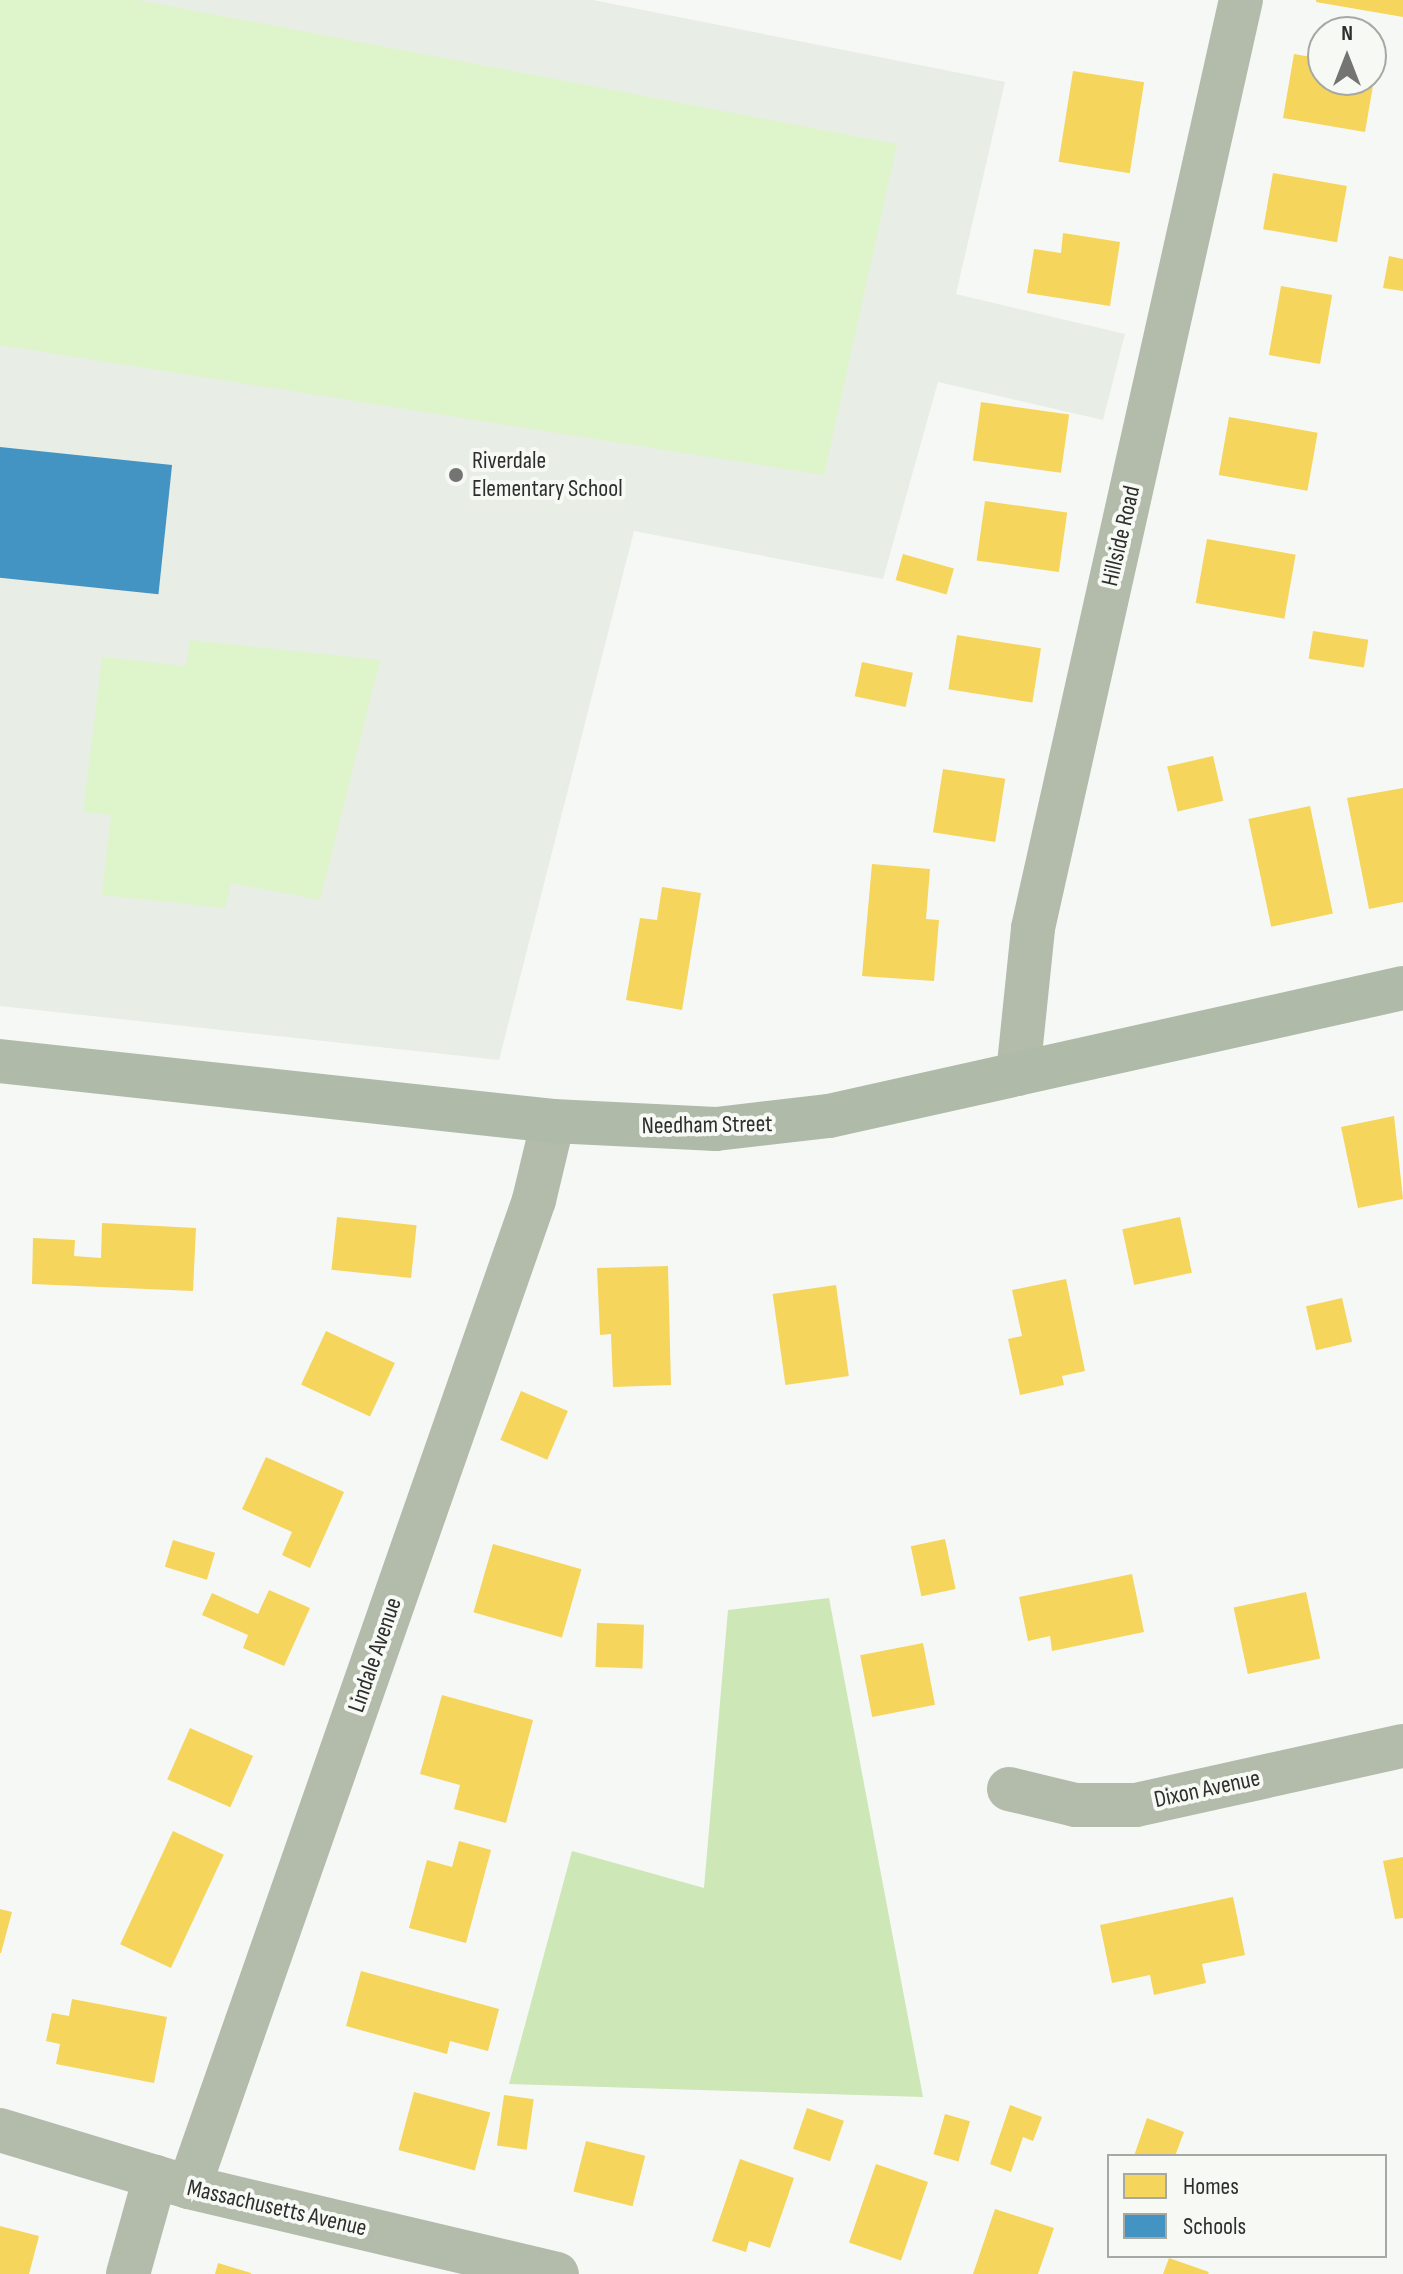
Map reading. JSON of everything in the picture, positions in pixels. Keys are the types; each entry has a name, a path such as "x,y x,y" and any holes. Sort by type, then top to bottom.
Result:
{"main road":[{"name":"Needham Street","path":"0,1061 553,1121 716,1129 785,1123 1403,988"}],"street":[{"name":"Hillside Road","path":"1018,1074 1033,928 1241,0"},
{"name":"Lindale Avenue","path":"128,2274 172,2182 534,1200 553,1121"},
{"name":"Dixon Avenue","path":"1009,1789 1075,1805 1136,1805 1403,1746"},
{"name":"Massachusetts Avenue","path":"0,2130 172,2182 557,2274"}],"shaded area":[{"name":"Riverdale Elementary School","path":"0,0 593,0 1005,82 956,294 1125,334 1103,420 938,382 883,579 634,531 499,1060 0,1006"}],"green space":[{"path":"0,0 138,0 897,144 824,475 0,345"},
{"path":"190,640 380,660 320,900 231,883 225,908 102,895 111,815 83,812 102,657 186,666"},
{"path":"829,1598 923,2097 509,2084 572,1851 704,1888 728,1610"}],"building: Homes":[{"path":"1403,0 1403,17 1316,2"},
{"path":"1294,54 1307,56 1307,96 1371,96 1365,132 1283,118"},
{"path":"1073,71 1144,82 1130,173 1059,162"},
{"path":"1273,173 1347,186 1337,242 1263,229"},
{"path":"1063,233 1120,242 1110,306 1027,293 1034,249 1061,253"},
{"path":"1389,256 1403,259 1403,291 1383,288"},
{"path":"1281,286 1332,295 1320,364 1269,355"},
{"path":"981,402 1069,414 1061,473 973,460"},
{"path":"1229,417 1318,433 1307,491 1219,475"},
{"path":"985,501 1067,513 1059,572 977,560"},
{"path":"1207,539 1296,555 1284,619 1196,603"},
{"path":"903,554 954,569 947,595 896,580"},
{"path":"1313,631 1368,640 1364,667 1309,659"},
{"path":"957,635 1041,648 1032,703 948,689"},
{"path":"862,662 913,673 906,707 855,696"},
{"path":"1213,756 1223,801 1178,811 1167,767"},
{"path":"943,769 1005,779 995,842 933,832"},
{"path":"1403,788 1403,902 1369,909 1347,798"},
{"path":"1310,806 1333,914 1271,927 1248,819"},
{"path":"872,864 930,869 926,919 939,920 934,981 862,976"},
{"path":"662,887 701,893 682,1010 626,1000 640,918 657,920"},
{"path":"1394,1116 1403,1199 1358,1208 1341,1127"},
{"path":"337,1217 417,1225 411,1278 331,1270"},
{"path":"1180,1217 1192,1273 1134,1285 1122,1229"},
{"path":"102,1223 196,1228 193,1291 32,1284 33,1238 75,1240 74,1256 101,1258"},
{"path":"668,1266 671,1385 613,1387 611,1334 600,1335 597,1268"},
{"path":"1066,1279 1085,1371 1062,1376 1064,1385 1020,1395 1008,1339 1022,1336 1012,1290"},
{"path":"836,1285 849,1376 785,1385 773,1294"},
{"path":"1342,1298 1352,1342 1316,1350 1306,1306"},
{"path":"326,1331 395,1363 370,1417 301,1384"},
{"path":"521,1391 568,1411 547,1460 500,1440"},
{"path":"266,1457 344,1492 310,1568 282,1555 292,1532 242,1509"},
{"path":"945,1539 956,1589 921,1596 911,1546"},
{"path":"173,1540 215,1553 207,1580 165,1567"},
{"path":"493,1544 581,1569 562,1638 473,1612"},
{"path":"1132,1574 1144,1632 1052,1651 1050,1636 1028,1641 1019,1597"},
{"path":"269,1590 310,1608 284,1666 243,1648 248,1635 202,1615 212,1593 258,1614"},
{"path":"1306,1592 1320,1659 1248,1674 1234,1607"},
{"path":"597,1623 644,1625 642,1669 595,1667"},
{"path":"923,1643 935,1705 872,1717 860,1655"},
{"path":"442,1695 533,1720 506,1823 454,1809 460,1785 420,1774"},
{"path":"190,1728 253,1756 230,1807 167,1779"},
{"path":"173,1831 224,1855 171,1968 120,1944"},
{"path":"459,1841 491,1850 466,1943 409,1928 427,1860 452,1867"},
{"path":"1403,1857 1403,1918 1395,1919 1383,1861"},
{"path":"1233,1897 1245,1955 1202,1964 1206,1983 1154,1995 1150,1975 1112,1983 1100,1925"},
{"path":"0,1909 12,1912 1,1953 0,1953"},
{"path":"361,1971 499,2009 488,2051 450,2041 447,2054 346,2026"},
{"path":"72,1999 167,2017 154,2083 56,2064 60,2044 46,2041 52,2013 69,2016"},
{"path":"414,2092 490,2112 475,2170 398,2150"},
{"path":"504,2095 534,2099 527,2150 497,2146"},
{"path":"1010,2105 1042,2117 1033,2141 1023,2137 1011,2172 990,2164"},
{"path":"807,2108 844,2121 830,2161 793,2149"},
{"path":"945,2114 970,2121 958,2162 933,2154"},
{"path":"1147,2118 1184,2132 1176,2154 1135,2154"},
{"path":"586,2141 645,2156 633,2206 573,2191"},
{"path":"740,2159 794,2178 770,2248 749,2241 746,2252 712,2241"},
{"path":"876,2164 928,2182 901,2260 849,2242"},
{"path":"995,2209 1054,2228 1038,2274 973,2274"},
{"path":"0,2226 39,2236 29,2274 0,2274"},
{"path":"1169,2258 1209,2272 1163,2274"},
{"path":"218,2263 251,2273 251,2274 215,2274"}],"building: Schools":[{"path":"0,447 172,465 158,594 0,578"}],"place":[{"name":"Riverdale Elementary School","path":"456,475"}]}
